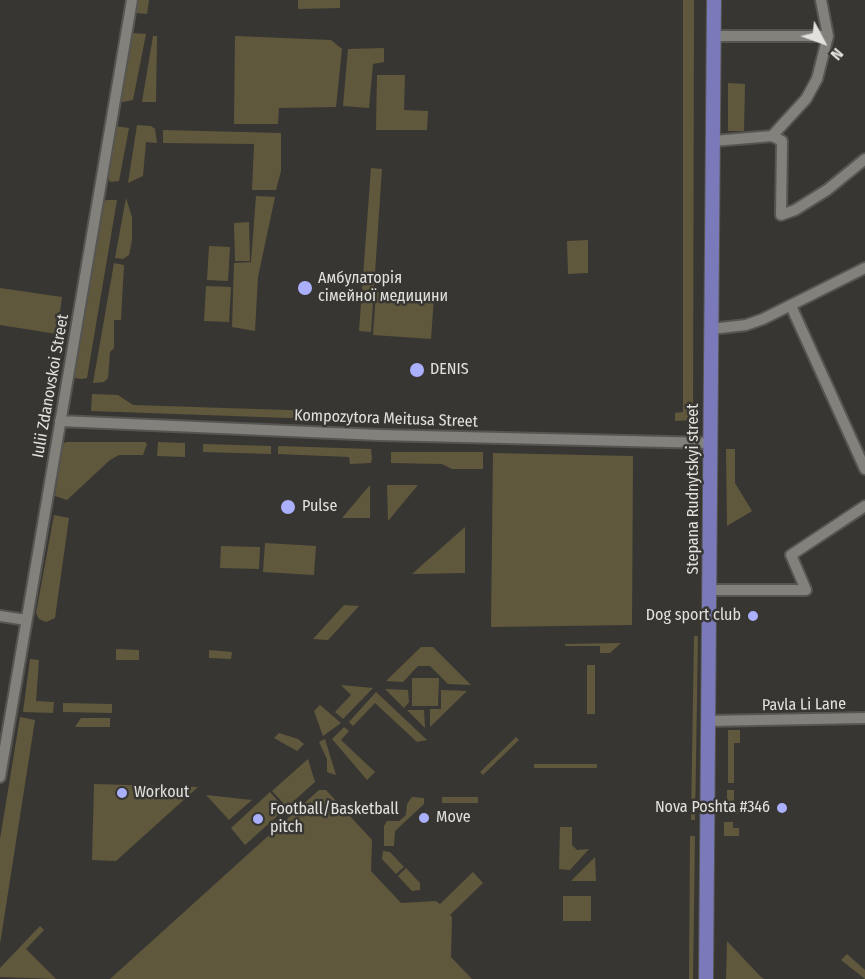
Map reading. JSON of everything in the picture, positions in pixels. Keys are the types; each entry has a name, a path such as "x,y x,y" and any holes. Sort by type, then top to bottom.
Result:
{"main road":[{"name":"Stepana Rudnytskyi street","path":"706,979 707,721 716,590 710,443 714,0"}],"street":[{"name":"Iulii Zdanovskoi Street","path":"0,777 132,0"},
{"path":"772,136 814,87 828,36 821,0"},
{"path":"715,36 828,36"},
{"path":"714,141 772,136 782,141 781,215 795,210 827,190 865,159"},
{"path":"711,329 746,325 791,306 865,268"},
{"path":"791,306 865,468"},
{"name":"Kompozytora Meitusa Street","path":"60,421 379,435 710,443"},
{"path":"716,590 806,590 791,555 865,506"},
{"path":"0,616 26,620"},
{"name":"Pavla Li Lane","path":"707,721 865,718"}],"shaded area":[{"path":"138,0 149,0 147,14 136,13"},
{"path":"298,0 340,0 340,8 298,9"},
{"path":"683,0 694,0 693,420 675,421 675,413 683,412"},
{"path":"132,33 146,34 133,100 123,102 120,99"},
{"path":"153,36 157,36 156,102 142,102"},
{"path":"235,36 331,40 342,49 336,107 279,108 278,124 234,124"},
{"path":"384,48 384,62 373,64 369,108 343,106 348,49"},
{"path":"377,75 405,75 404,110 428,111 427,130 376,130"},
{"path":"728,83 745,84 744,131 728,131"},
{"path":"137,125 151,126 155,129 157,143 146,142 143,176 128,183"},
{"path":"115,126 129,128 119,181 110,182 107,174"},
{"path":"163,130 281,133 281,171 276,190 252,190 254,144 163,143"},
{"path":"371,168 382,169 371,332 359,331"},
{"path":"256,196 275,197 258,277 255,331 232,327 234,263 251,262"},
{"path":"126,198 132,217 132,240 129,255 123,259 115,258"},
{"path":"106,200 117,200 87,378 81,379 71,377 100,207"},
{"path":"249,222 250,261 235,261 234,223"},
{"path":"588,240 588,273 568,274 567,241"},
{"path":"209,246 230,247 228,281 207,280"},
{"path":"114,263 124,265 121,320 114,320 114,348 110,352 108,378 104,382 93,383"},
{"path":"206,286 231,287 229,322 204,321"},
{"path":"0,288 62,297 57,334 0,325"},
{"path":"376,292 434,296 431,339 373,335"},
{"path":"92,394 118,395 133,405 318,411 318,419 91,411"},
{"path":"66,442 145,442 147,444 143,455 119,455 110,460 67,500 55,496 63,444"},
{"path":"158,442 185,443 185,457 157,456"},
{"path":"203,444 271,446 271,454 203,452"},
{"path":"278,446 371,449 372,458 371,463 350,464 349,457 278,454"},
{"path":"726,449 735,449 735,483 752,511 727,526"},
{"path":"391,452 483,452 483,469 452,469 442,464 391,463"},
{"path":"493,453 633,456 632,625 491,627"},
{"path":"370,485 370,518 342,518"},
{"path":"387,485 418,485 388,521"},
{"path":"54,515 69,518 55,618 46,622 39,619 36,613"},
{"path":"465,527 465,573 412,574"},
{"path":"265,543 316,546 314,575 263,572"},
{"path":"221,546 260,547 259,569 220,568"},
{"path":"344,605 359,606 328,640 313,639"},
{"path":"694,636 698,636 695,820 691,820"},
{"path":"621,643 610,653 600,653 600,646 565,646 565,644"},
{"path":"421,647 433,647 471,685 448,684 430,666 418,666 403,682 386,681"},
{"path":"116,649 139,650 139,660 116,660"},
{"path":"209,650 232,652 231,659 209,658"},
{"path":"30,659 39,660 36,701 54,702 53,713 23,712"},
{"path":"587,665 595,665 595,714 587,714"},
{"path":"412,678 439,678 438,706 412,706"},
{"path":"341,685 373,688 343,719 335,712 351,695"},
{"path":"385,689 408,690 409,702 404,708"},
{"path":"441,690 467,691 430,727 430,709 441,709"},
{"path":"376,692 427,740 417,742 375,703 353,726 349,722"},
{"path":"63,703 112,704 112,713 63,712"},
{"path":"320,705 341,723 323,736 314,711"},
{"path":"407,710 424,710 425,728"},
{"path":"20,717 35,720 0,944 0,839"},
{"path":"81,718 110,718 110,727 75,727"},
{"path":"344,727 349,731 341,740 375,772 367,780 332,739"},
{"path":"728,730 740,730 740,743 734,743 734,783 728,783"},
{"path":"279,733 298,739 304,744 297,751 274,738"},
{"path":"516,737 519,740 483,775 480,772"},
{"path":"325,739 336,775 327,772 327,759 319,742"},
{"path":"308,759 315,782 287,807 272,791"},
{"path":"534,764 597,764 597,768 534,768"},
{"path":"94,784 198,787 116,861 92,860"},
{"path":"319,790 326,790 372,840 371,871 401,903 436,901 440,904 473,872 483,883 450,915 452,917 451,957 472,979 110,979"},
{"path":"727,790 734,790 734,808 738,809 738,814 727,814"},
{"name":"Football/Basketball pitch","path":"270,792 285,809 245,845 231,828"},
{"path":"206,795 252,800 229,820"},
{"path":"412,797 424,798 424,804 395,831 394,846 384,846 384,826 387,821 399,821 406,815 407,804"},
{"path":"442,797 478,797 478,803 442,803"},
{"path":"724,822 733,822 733,828 739,828 739,836 724,836"},
{"path":"560,827 572,827 572,845 577,850 589,849 570,870 559,869"},
{"path":"690,836 695,836 693,979 689,979"},
{"path":"383,851 390,852 404,867 396,874 382,859"},
{"path":"595,857 596,881 571,881"},
{"path":"406,868 420,883 420,890 412,891 398,876"},
{"path":"563,896 591,896 591,921 563,921"},
{"path":"40,926 44,930 26,949 56,979 0,977 0,968"},
{"path":"727,941 761,977 764,979 726,979"},
{"path":"847,954 865,970 865,979 841,960"}],"place":[{"name":"Амбулаторія сімейної медицини","path":"305,288"},
{"name":"DENIS","path":"417,370"},
{"name":"Pulse","path":"288,507"},
{"name":"Dog sport club","path":"753,616"},
{"name":"Workout","path":"122,793"},
{"name":"Nova Poshta #346","path":"782,808"},
{"name":"Move","path":"424,818"},
{"name":"Football/Basketball pitch","path":"258,819"}]}
